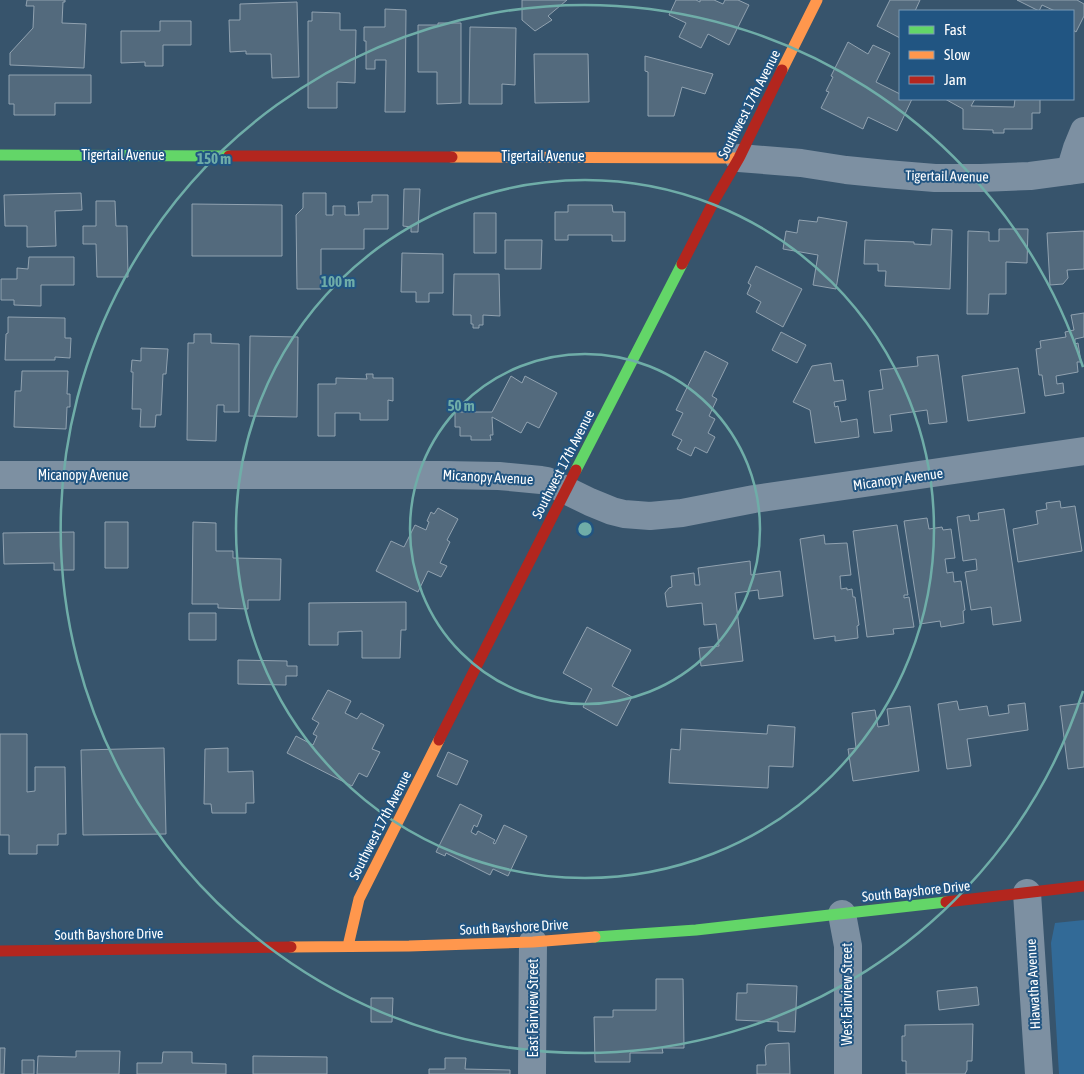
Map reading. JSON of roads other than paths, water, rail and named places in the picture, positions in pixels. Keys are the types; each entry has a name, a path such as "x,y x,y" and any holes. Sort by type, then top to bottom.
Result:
{"main road":[{"name":"Southwest 17th Avenue","path":"348,946 359,899 566,490 714,201 739,158 818,0"},
{"name":"Tigertail Avenue","path":"0,154 739,158"},
{"name":"South Bayshore Drive","path":"0,950 409,946 532,942 696,930 1084,886"}],"street":[{"path":"1077,170 1077,148 1084,130"},
{"name":"Tigertail Avenue","path":"739,158 801,163 878,174 935,178 1030,176 1077,170"},
{"name":"Micanopy Avenue","path":"0,475 482,475 547,481 612,511 650,516 1084,451"},
{"name":"Hiawatha Avenue","path":"1027,893 1039,1074"},
{"name":"West Fairview Street","path":"842,914 848,946 848,1074"},
{"name":"East Fairview Street","path":"532,942 532,1074"}]}
